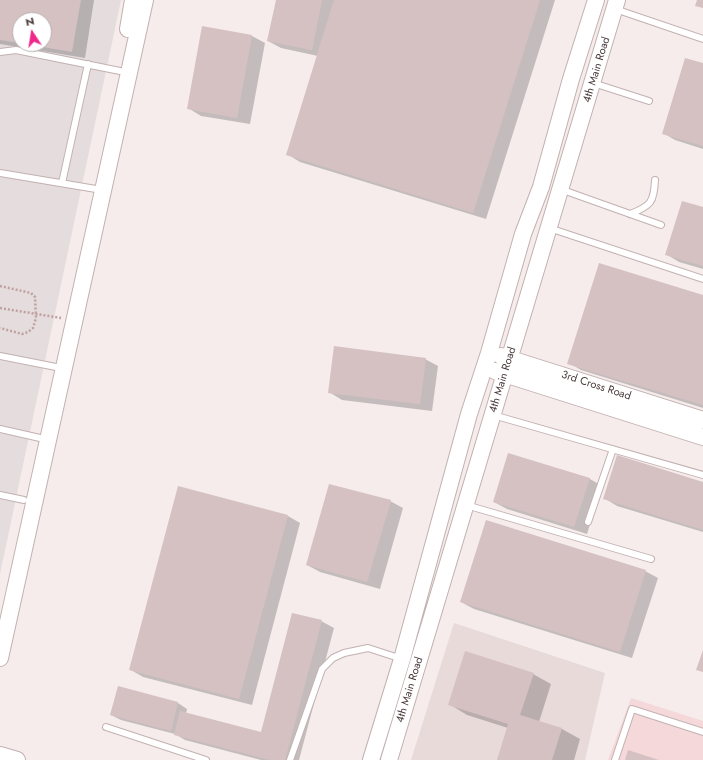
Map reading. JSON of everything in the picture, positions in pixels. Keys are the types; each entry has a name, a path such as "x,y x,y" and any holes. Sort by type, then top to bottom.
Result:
{"street":[{"path":"0,623 24,500 40,438 96,189 133,0"},
{"path":"0,658 145,0"},
{"name":"4th Main Road","path":"371,760 402,660 469,414 487,360 523,234 541,186 571,79 596,0"},
{"name":"4th Main Road","path":"389,760 616,5"},
{"path":"487,360 508,366 703,437"},
{"name":"3rd Cross Road","path":"508,366 703,420"},
{"path":"0,755 17,760"}],"lane":[{"path":"616,5 703,39"},
{"path":"0,52 16,50 120,71"},
{"path":"62,183 88,64"},
{"path":"593,83 649,101"},
{"path":"0,173 96,189"},
{"path":"630,214 642,210 652,202 655,180"},
{"path":"560,190 661,225"},
{"path":"549,228 703,279"},
{"path":"0,356 56,368"},
{"path":"493,415 703,475"},
{"path":"0,430 40,438"},
{"path":"588,522 613,449"},
{"path":"0,495 24,500"},
{"path":"466,505 651,559"},
{"path":"290,760 322,669 333,658 344,652 368,648 402,660"},
{"path":"615,760 632,709 703,732"},
{"path":"106,727 206,760"}],"path":[{"path":"0,286 31,293 35,297 36,318 33,328 22,334 0,328"},
{"path":"0,308 66,319"}],"shaded area":[{"path":"0,0 121,0 0,574"},
{"path":"454,623 605,673 585,760 411,760"},
{"path":"631,698 703,721 703,760 608,760"}],"building":[{"path":"0,0 81,0 72,52 52,49 52,12 12,12 12,42 0,40"},
{"path":"276,0 322,0 312,50 267,41"},
{"path":"334,0 540,0 473,213 286,155"},
{"path":"697,0 703,0 703,8 695,6"},
{"path":"202,26 252,35 237,118 187,109"},
{"path":"685,58 703,63 703,146 662,134"},
{"path":"682,201 703,207 703,266 665,255"},
{"path":"599,263 703,295 703,405 567,364"},
{"path":"334,346 426,358 420,404 328,393"},
{"path":"508,453 590,478 574,527 493,502"},
{"path":"617,455 703,482 703,530 603,499"},
{"path":"329,484 391,500 367,582 306,565"},
{"path":"178,486 288,515 239,699 129,670"},
{"path":"486,520 646,570 620,652 460,602"},
{"path":"292,613 322,620 285,760 270,760 174,735 180,711 261,732"},
{"path":"703,650 703,672 696,670"},
{"path":"465,651 534,673 520,715 562,728 552,760 497,760 508,724 448,705"},
{"path":"118,686 178,702 171,731 110,715"},
{"path":"628,750 659,760 625,760"}]}
